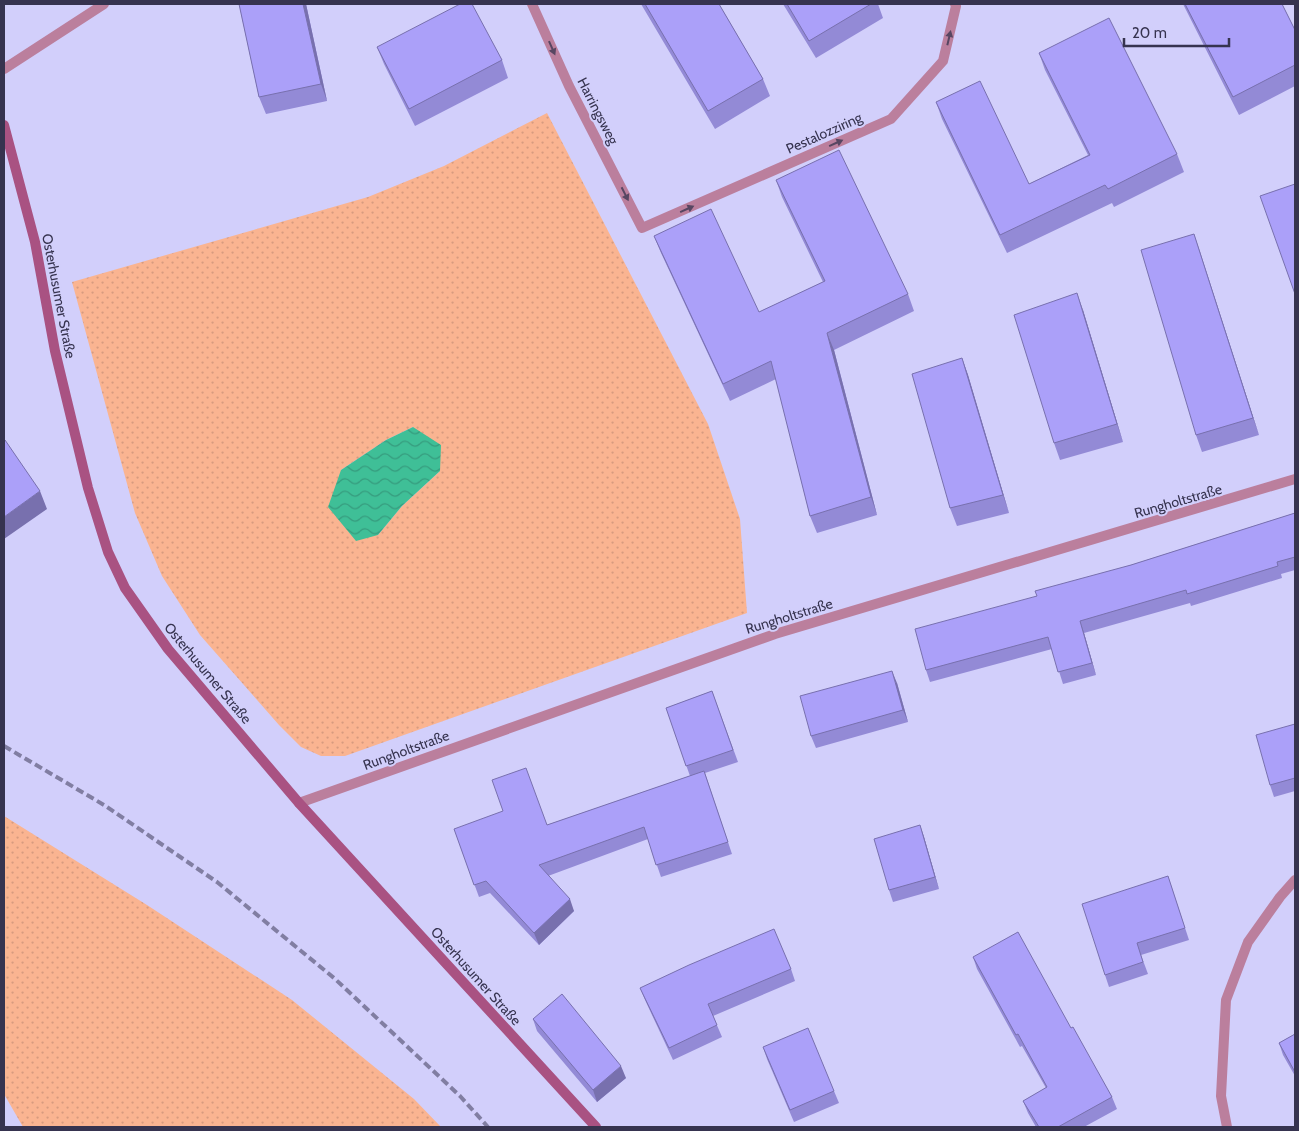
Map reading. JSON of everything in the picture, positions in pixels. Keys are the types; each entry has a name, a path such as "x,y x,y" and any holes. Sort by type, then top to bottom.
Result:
{"street":[{"path":"4,69 104,4"},
{"name":"Harringsweg","path":"532,4 569,86 642,228"},
{"name":"Pestalozziring","path":"642,228 891,119 944,61 955,5"},
{"name":"Osterhusumer Straße","path":"4,125 35,242 55,351 88,488 108,552 125,588 168,649 299,803 596,1127"},
{"name":"Rungholtstraße","path":"299,803 775,634 1295,480"},
{"path":"1227,1127 1221,1096 1226,1000 1248,942 1280,897 1295,880"}],"shaded area":[{"path":"547,113 708,424 740,519 747,613 345,756 321,756 301,747 279,725 200,635 162,576 135,513 72,282 368,197 444,166","holes":["413,427 439,472 402,506 378,535 341,470 386,440"]},
{"path":"4,816 147,905 292,1000 414,1099 441,1127 23,1127 4,1094"}],"water":[{"path":"413,427 441,445 440,471 402,506 378,535 356,541 328,507 341,470 386,440"}],"building":[{"path":"239,4 303,4 321,84 259,97"},
{"path":"460,4 472,4 502,60 409,109 377,47"},
{"path":"645,4 719,4 763,79 708,111"},
{"path":"787,4 871,4 809,41"},
{"path":"1185,4 1282,4 1295,30 1295,65 1233,97"},
{"path":"1109,18 1177,154 1108,189 1105,185 1000,235 936,102 980,81 1029,184 1090,155 1039,53"},
{"path":"839,150 908,294 827,333 871,497 810,516 771,361 723,384 654,236 711,209 759,312 825,281 776,180"},
{"path":"1295,184 1295,294 1260,196"},
{"path":"1194,234 1253,418 1196,435 1141,250"},
{"path":"1077,293 1117,424 1054,443 1014,315"},
{"path":"962,358 1003,495 950,508 912,374"},
{"path":"4,440 40,491 4,517"},
{"path":"1295,513 1295,557 1277,562 1278,566 1187,594 1186,590 1080,621 1092,663 1058,672 1048,637 926,670 915,629 1037,596 1035,591 1131,565"},
{"path":"892,671 903,710 811,736 800,696"},
{"path":"712,691 733,750 686,766 666,708"},
{"path":"1295,724 1295,778 1270,785 1256,735"},
{"path":"526,768 547,825 704,771 728,842 656,865 644,827 539,865 570,899 534,933 486,881 474,885 454,829 503,811 492,780"},
{"path":"920,825 935,877 889,890 874,839"},
{"path":"1168,876 1185,928 1137,943 1143,962 1105,975 1082,904"},
{"path":"774,929 791,969 708,1004 717,1025 669,1048 640,988"},
{"path":"1018,932 1112,1097 1058,1127 1039,1127 1023,1101 1047,1087 973,957"},
{"path":"562,994 621,1066 593,1090 533,1019"},
{"path":"808,1028 834,1091 790,1110 763,1047"},
{"path":"1295,1034 1295,1072 1279,1043"}],"railway":[{"path":"4,746 104,805 217,882 334,978 460,1096 488,1127"}]}
